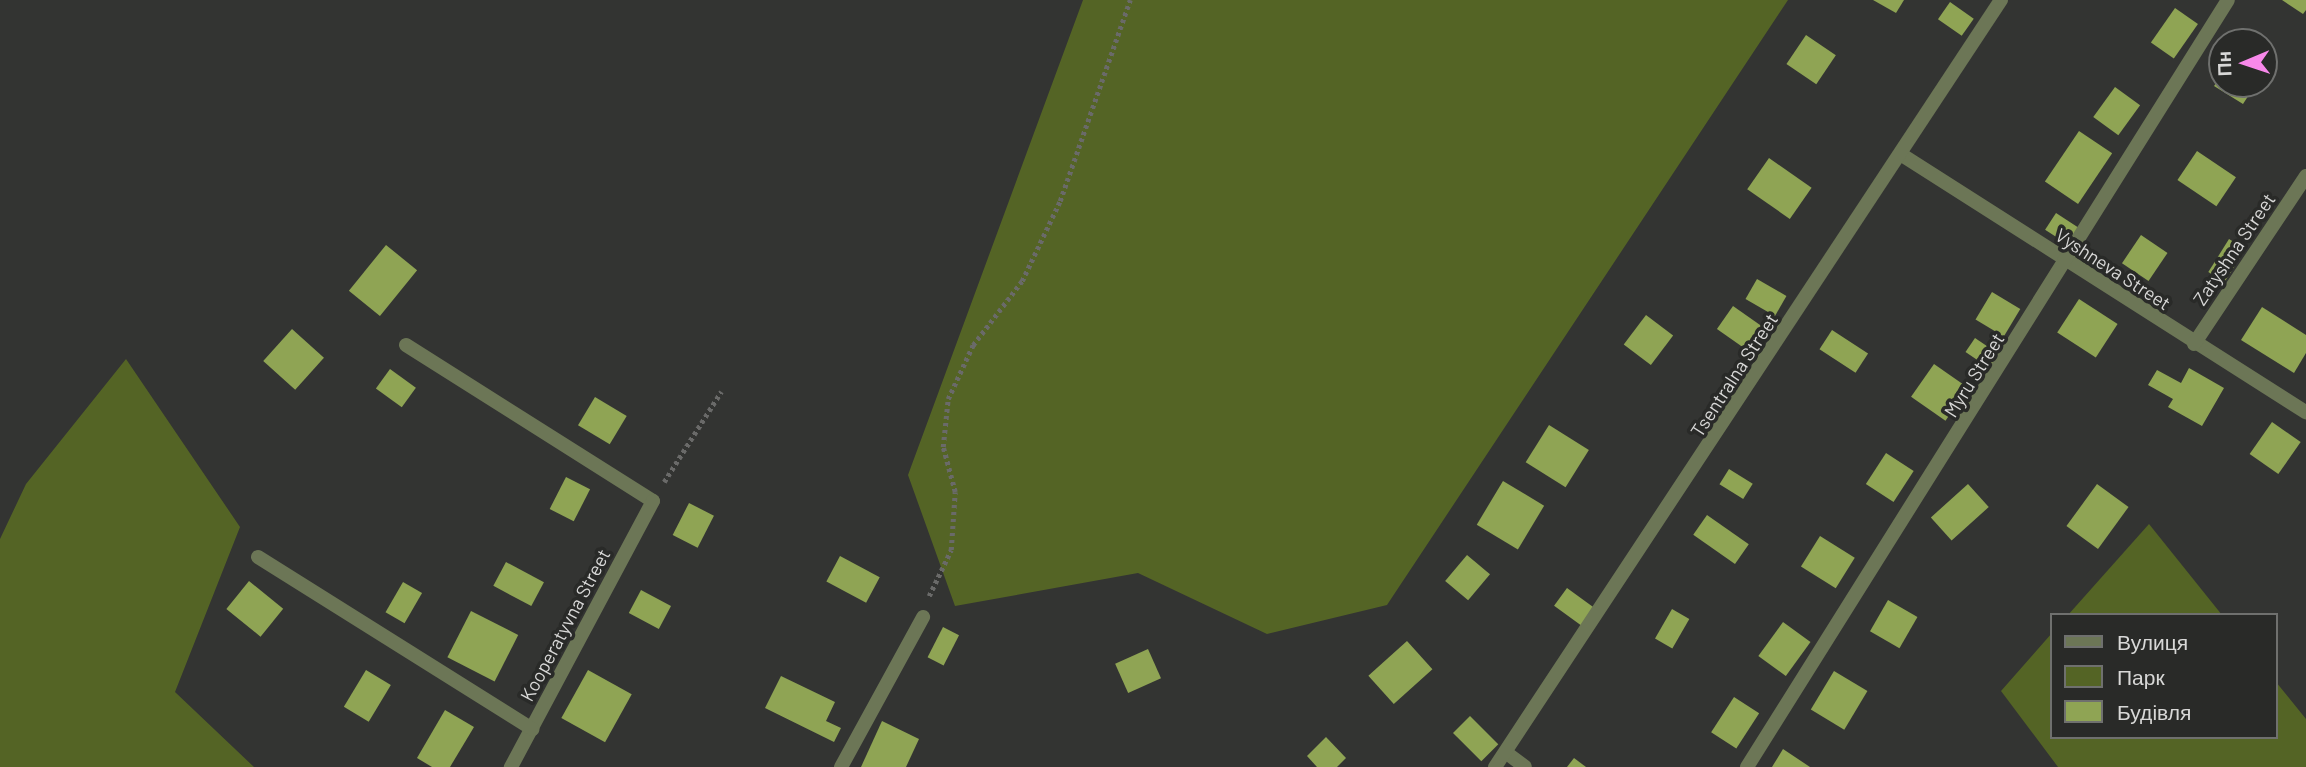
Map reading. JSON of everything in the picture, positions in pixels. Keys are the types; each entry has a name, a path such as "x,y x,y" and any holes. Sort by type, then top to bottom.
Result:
{"street":[{"name":"Tsentralna Street","path":"1495,767 1508,754 2001,0"},
{"name":"Myru Street","path":"1747,767 2067,263 2228,0"},
{"name":"Vyshneva Street","path":"1902,155 2194,344 2306,412"},
{"name":"Zatyshna Street","path":"2194,344 2306,176"},
{"path":"407,345 653,501"},
{"name":"Kooperatyvna Street","path":"511,767 653,501"},
{"path":"258,557 532,729"},
{"path":"841,767 923,617"},
{"path":"1508,754 1525,767"}],"path":[{"path":"923,617 951,550 956,492 943,446 948,399 973,345 1022,281 1060,201 1130,0"},
{"path":"653,501 721,392"}],"green space":[{"path":"1083,0 1788,0 1387,605 1267,634 1138,573 955,606 908,475"},
{"path":"126,359 240,527 175,692 254,767 0,767 0,539 26,484"},
{"path":"2149,524 2220,613 2070,613"},
{"path":"2050,635 2050,739 2278,739 2278,684 2306,719 2306,767 2058,767 2001,691"}],"building":[{"path":"1873,0 1904,0 1896,13"},
{"path":"2282,0 2306,0 2306,10 2303,14"},
{"path":"1950,2 1974,19 1962,36 1938,19"},
{"path":"2175,8 2198,24 2174,58 2151,42"},
{"path":"1806,35 1836,55 1816,84 1786,64"},
{"path":"2115,87 2140,105 2118,135 2093,117"},
{"path":"2233,98 2247,98 2243,104"},
{"path":"2079,131 2112,153 2078,204 2045,182"},
{"path":"2197,151 2236,177 2216,206 2177,180"},
{"path":"1769,158 1812,188 1790,219 1747,189"},
{"path":"2056,213 2079,228 2068,244 2045,230"},
{"path":"2141,235 2168,253 2149,281 2122,263"},
{"path":"2229,239 2245,249 2224,282 2208,272"},
{"path":"386,245 417,270 380,316 349,291"},
{"path":"1757,279 1786,296 1775,316 1746,299"},
{"path":"1992,292 2020,309 2004,336 1976,319"},
{"path":"2079,299 2118,324 2096,358 2057,333"},
{"path":"1733,306 1766,329 1750,352 1717,329"},
{"path":"2262,307 2306,335 2306,353 2294,373 2241,340"},
{"path":"1646,315 1673,335 1651,365 1624,345"},
{"path":"292,329 324,358 295,390 263,361"},
{"path":"1832,330 1868,353 1856,373 1819,349"},
{"path":"1975,338 1999,354 1990,368 1965,352"},
{"path":"1934,364 1968,388 1945,421 1911,397"},
{"path":"2189,368 2224,388 2202,426 2168,407 2173,399 2148,385 2157,370 2181,383"},
{"path":"390,369 416,388 402,407 376,388"},
{"path":"595,397 627,416 610,444 578,425"},
{"path":"2272,422 2301,442 2278,474 2250,454"},
{"path":"1549,425 1589,450 1566,487 1526,462"},
{"path":"1886,453 1914,471 1894,502 1866,484"},
{"path":"1729,469 1753,484 1743,499 1719,484"},
{"path":"566,477 590,489 574,521 550,509"},
{"path":"1503,481 1544,506 1518,549 1477,525"},
{"path":"1968,484 1989,507 1952,540 1931,517"},
{"path":"2097,484 2129,507 2098,549 2066,526"},
{"path":"689,503 714,516 698,548 673,535"},
{"path":"1707,515 1749,544 1735,564 1693,535"},
{"path":"1820,536 1855,558 1836,588 1801,567"},
{"path":"1467,555 1490,574 1468,600 1445,581"},
{"path":"840,556 880,577 866,603 826,582"},
{"path":"506,562 544,582 531,606 493,586"},
{"path":"249,581 283,609 261,637 226,609"},
{"path":"403,582 422,593 405,623 386,612"},
{"path":"1567,588 1595,608 1582,626 1554,606"},
{"path":"641,590 671,606 659,629 629,613"},
{"path":"1888,600 1917,617 1899,648 1870,631"},
{"path":"1672,609 1689,619 1672,648 1655,638"},
{"path":"471,611 518,635 495,681 447,657"},
{"path":"1783,622 1811,642 1786,676 1758,656"},
{"path":"943,627 959,635 944,665 928,657"},
{"path":"1407,641 1432,669 1394,704 1368,676"},
{"path":"1148,649 1161,678 1128,693 1115,664"},
{"path":"366,670 391,685 369,722 344,707"},
{"path":"588,670 632,694 605,742 561,718"},
{"path":"1834,671 1867,691 1844,730 1811,710"},
{"path":"781,676 835,702 826,721 841,728 834,742 765,708"},
{"path":"1734,697 1759,713 1736,749 1711,732"},
{"path":"445,710 474,727 450,767 432,767 417,758"},
{"path":"1470,716 1498,744 1481,761 1453,733"},
{"path":"882,721 919,739 906,767 861,767"},
{"path":"1326,737 1346,758 1337,767 1317,767 1307,756"},
{"path":"1783,749 1810,767 1772,767"},
{"path":"1574,758 1586,767 1567,767"}]}
